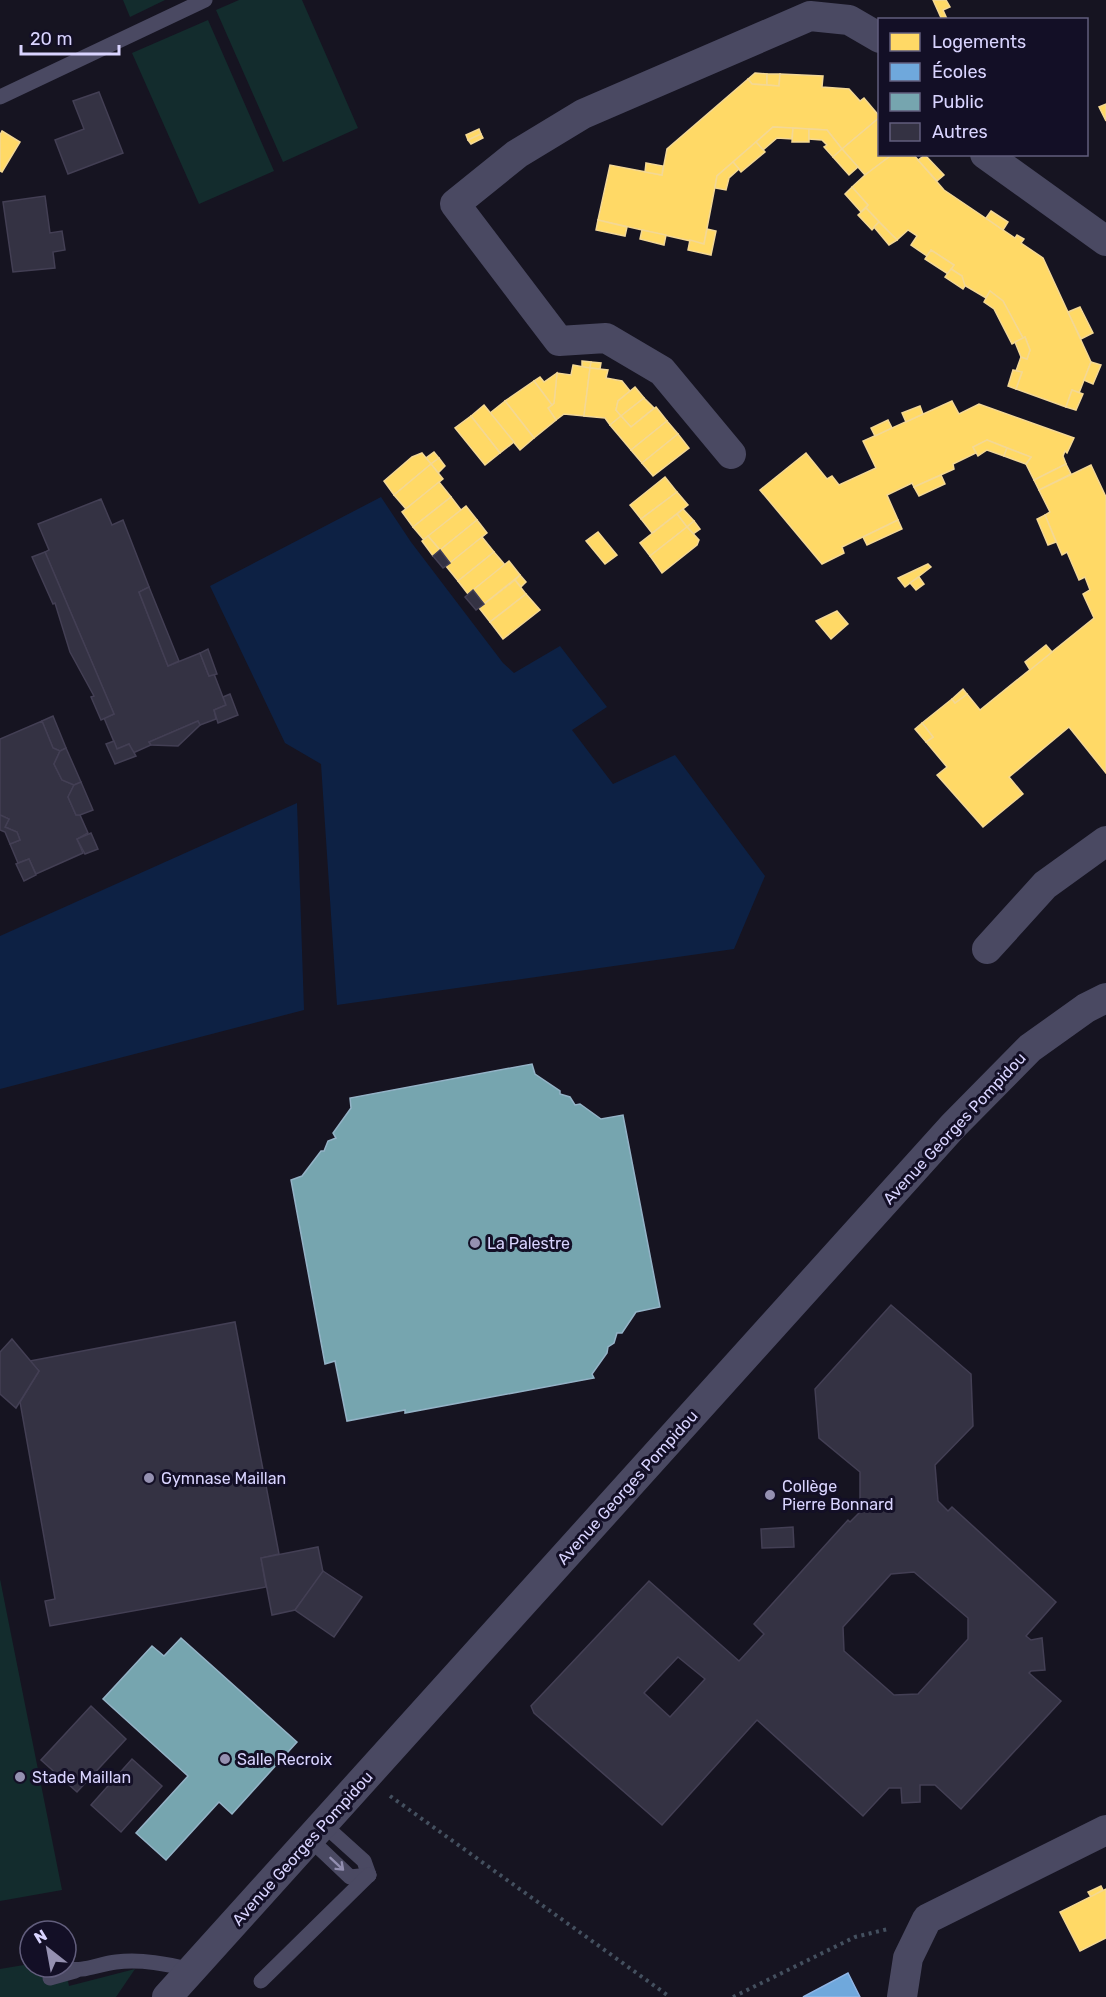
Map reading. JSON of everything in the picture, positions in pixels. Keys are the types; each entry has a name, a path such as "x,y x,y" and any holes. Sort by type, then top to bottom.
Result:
{"street":[{"path":"731,454 662,371 606,338 559,341 455,204 518,154 583,114 810,16 849,20 878,37"},
{"path":"988,156 1106,241"},
{"path":"987,949 1045,885 1106,841"},
{"name":"Avenue Georges Pompidou","path":"167,1997 952,1126 1030,1048 1086,1008 1106,998"},
{"path":"902,1997 908,1958 927,1919 1106,1830"}],"lane":[{"path":"0,97 205,0"},
{"path":"261,1981 369,1875 350,1876 316,1832"},
{"path":"78,1968 116,1962 157,1962 192,1970"}],"path":[{"path":"366,1778 670,1997"},
{"path":"733,1997 855,1937 927,1919"}],"green space":[{"path":"123,0 165,0 130,17"},
{"path":"239,0 302,0 358,128 283,162 216,10"},
{"path":"208,20 274,171 199,204 132,53"},
{"name":"Stade Maillan","path":"0,1579 62,1890 0,1901"},
{"path":"18,1966 18,1979 68,1979 69,1986 135,1969 116,1997 0,1997 0,1969"}],"water":[{"path":"381,497 411,542 503,663 514,673 560,646 607,707 572,730 613,784 675,755 765,876 734,949 337,1005 321,764 285,743 210,586"},
{"path":"297,803 304,1010 0,1089 0,936"}],"building: Logements":[{"path":"933,0 946,0 950,7 943,10 947,18 941,18"},
{"path":"755,73 767,74 767,85 752,84 748,79"},
{"path":"767,74 780,74 779,86 767,85"},
{"path":"780,74 823,76 822,87 849,89 860,101 864,98 878,115 878,119 842,149 827,130 773,127 717,176 704,244 598,220 610,165 662,175 667,149 748,79 752,84 779,86"},
{"path":"1106,104 1106,121 1099,107"},
{"path":"878,119 878,156 890,156 865,175 842,149"},
{"path":"773,127 793,128 792,139 777,138 763,150 756,142"},
{"path":"793,128 809,129 809,142 792,142"},
{"path":"479,129 481,134 468,140 466,135"},
{"path":"809,129 827,130 842,149 833,157 824,147 827,145 822,140 809,139"},
{"path":"2,131 20,142 2,172 0,171 0,135"},
{"path":"481,134 483,138 471,144 468,140"},
{"path":"756,142 765,152 741,172 733,162"},
{"path":"842,149 858,167 849,175 833,157"},
{"path":"890,156 915,156 944,190 1015,238 1017,235 1024,239 1021,243 1043,258 1091,362 1079,393 1072,390 1066,407 1016,389 1022,372 1016,371 1021,357 1027,359 1030,350 1025,337 1023,338 1003,301 990,291 986,298 964,285 962,276 951,269 954,265 931,250 927,256 911,245 917,236 908,230 897,240 866,208 868,205 852,187"},
{"path":"926,156 944,175 937,181 918,160"},
{"path":"733,162 739,169 729,178 726,190 715,188 717,176"},
{"path":"646,163 663,166 662,175 645,172"},
{"path":"852,187 868,205 861,212 845,194"},
{"path":"866,208 879,222 872,230 858,215"},
{"path":"991,211 1008,222 1003,230 986,218"},
{"path":"598,220 627,227 625,236 596,230"},
{"path":"879,222 897,240 889,245 874,227"},
{"path":"707,229 716,231 711,255 688,250 690,240 704,244"},
{"path":"642,230 666,235 664,245 640,239"},
{"path":"931,250 954,265 948,274 925,259"},
{"path":"951,269 962,276 965,286 963,289 945,277"},
{"path":"990,291 1003,301 1023,338 1012,344 994,309 984,302"},
{"path":"1080,307 1093,333 1081,339 1068,312"},
{"path":"1025,337 1030,350 1027,359 1021,357 1015,342"},
{"path":"582,361 591,362 590,368 582,367"},
{"path":"591,362 601,363 600,369 590,368"},
{"path":"1091,362 1101,365 1093,384 1084,380"},
{"path":"573,365 590,368 584,416 564,414 556,420 548,408 554,403 557,373 571,375"},
{"path":"590,368 608,370 606,378 622,381 630,391 618,401 616,410 621,416 610,425 605,418 584,416"},
{"path":"1013,370 1022,372 1016,389 1008,386"},
{"path":"557,373 552,405 534,381 540,377 544,382"},
{"path":"534,381 552,405 548,408 556,420 534,438 505,401"},
{"path":"635,387 644,398 621,416 616,410 618,401"},
{"path":"1072,390 1083,394 1076,410 1066,407"},
{"path":"644,398 654,408 631,427 621,416"},
{"path":"505,401 534,438 520,450 490,413"},
{"path":"952,401 959,414 979,404 1074,438 1067,453 1065,451 1063,456 1066,464 1034,480 1026,464 1031,457 987,440 973,447 976,453 953,464 954,469 914,487 912,483 887,495 898,520 842,547 844,553 822,564 760,490 806,453 827,479 832,476 839,485 876,468 863,441"},
{"path":"484,405 514,442 500,453 471,416"},
{"path":"920,406 923,414 906,422 902,413"},
{"path":"656,407 667,421 631,450 610,425 621,416 631,427"},
{"path":"471,416 500,453 485,465 455,428"},
{"path":"888,420 892,428 875,436 871,428"},
{"path":"667,421 678,434 642,463 631,450"},
{"path":"678,434 689,448 653,476 642,463"},
{"path":"987,440 1007,448 1004,456 987,450 978,456 973,447"},
{"path":"1007,448 1031,457 1026,464 1004,456"},
{"path":"434,452 439,458 431,464 426,458"},
{"path":"422,453 431,464 394,495 384,481 412,457"},
{"path":"439,458 445,466 438,473 431,464"},
{"path":"431,464 443,479 406,509 394,495"},
{"path":"1066,464 1071,474 1039,490 1034,480"},
{"path":"1091,465 1106,497 1106,773 1069,727 1009,777 1023,794 983,827 937,775 947,767 926,742 933,737 922,723 952,699 955,703 967,694 980,710 1094,618 1083,594 1090,590 1085,577 1079,580 1067,552 1062,555 1045,515 1050,512 1039,490"},
{"path":"941,475 945,484 919,496 914,487"},
{"path":"665,477 677,492 641,519 630,505"},
{"path":"439,482 451,497 413,527 402,512"},
{"path":"677,492 688,505 652,533 641,519"},
{"path":"451,497 461,510 424,540 413,527"},
{"path":"466,506 477,520 440,550 428,536"},
{"path":"683,509 694,521 687,527 677,514"},
{"path":"677,514 687,527 650,556 640,543"},
{"path":"1045,515 1056,542 1048,545 1037,519"},
{"path":"477,520 487,533 450,563 440,550"},
{"path":"898,520 902,529 867,545 863,537"},
{"path":"694,521 700,529 693,534 687,527"},
{"path":"687,527 699,540 697,545 662,573 650,556"},
{"path":"598,532 617,555 605,564 586,541"},
{"path":"428,536 440,550 433,556 422,541"},
{"path":"482,537 494,552 458,581 446,566"},
{"path":"494,552 505,565 468,594 458,581"},
{"path":"509,561 520,575 484,604 473,590"},
{"path":"928,564 931,567 905,587 898,578"},
{"path":"520,575 526,582 521,587 515,580"},
{"path":"919,577 924,584 916,590 910,583"},
{"path":"515,580 526,594 490,622 479,608"},
{"path":"526,594 540,610 503,639 490,622"},
{"path":"837,611 848,624 831,639 816,621"},
{"path":"1046,645 1052,652 1030,670 1025,662"},
{"path":"963,689 967,694 955,703 952,699"},
{"path":"922,723 933,737 926,742 915,729"},
{"path":"1101,1886 1103,1890 1091,1897 1088,1892"},
{"path":"1106,1889 1106,1938 1080,1951 1060,1912"}],"building: Écoles":[{"path":"848,1973 860,1997 803,1997"}],"building: Public":[{"name":"La Palestre","path":"532,1064 535,1074 560,1091 560,1094 570,1097 575,1105 580,1104 601,1119 623,1115 660,1307 636,1312 622,1333 617,1333 614,1343 608,1347 607,1353 592,1374 594,1378 405,1413 405,1410 347,1421 335,1361 325,1364 291,1180 302,1176 321,1151 324,1151 328,1141 336,1138 333,1133 351,1108 350,1098"},
{"name":"Salle Recroix","path":"181,1638 297,1742 232,1814 219,1802 166,1860 136,1833 188,1776 103,1699 152,1646 164,1656"}],"building: Autres":[{"path":"99,92 123,153 68,174 55,140 84,129 73,101"},
{"path":"45,196 50,233 62,231 65,250 53,252 55,268 13,272 3,202"},
{"path":"101,499 112,525 123,520 149,587 139,592 168,666 200,653 209,676 214,674 226,705 214,710 216,719 200,725 198,721 149,742 151,745 133,753 129,744 117,749 104,718 114,714 45,552 49,550 38,524"},
{"path":"440,550 450,563 443,568 433,556"},
{"path":"45,552 114,714 101,720 91,697 94,696 70,652 55,603 53,604 32,557"},
{"path":"149,587 179,661 168,666 139,592"},
{"path":"473,590 484,604 476,610 465,597"},
{"path":"208,649 217,674 209,676 200,653"},
{"path":"230,694 238,715 218,723 214,710 226,705 223,697"},
{"path":"53,716 66,748 60,751 53,748 42,721"},
{"path":"42,721 53,748 60,751 54,764 62,780 74,785 68,797 88,833 77,839 83,853 36,874 29,859 18,863 10,844 20,840 17,832 5,827 9,819 0,815 0,739"},
{"path":"198,721 200,725 178,746 151,745 149,742"},
{"path":"114,741 117,749 129,744 136,756 115,764 106,744"},
{"path":"66,748 81,782 74,785 62,780 54,764 60,751"},
{"path":"81,782 93,810 76,815 68,797 74,785"},
{"path":"0,815 9,819 5,827 17,832 20,840 10,844 5,832 0,830"},
{"path":"91,833 98,849 85,854 77,839"},
{"path":"29,859 36,875 24,881 16,864"},
{"path":"891,1305 971,1374 973,1426 935,1465 938,1501 948,1511 952,1507 1056,1602 1026,1636 1031,1640 1042,1638 1045,1670 1029,1673 1061,1701 961,1809 935,1785 920,1785 920,1802 902,1803 901,1788 889,1788 863,1816 757,1720 662,1825 534,1713 531,1706 649,1581 739,1661 764,1634 754,1624 848,1520 850,1522 860,1512 860,1472 819,1438 815,1389","holes":["914,1572 968,1618 968,1639 918,1694 894,1695 844,1651 843,1627 891,1574","678,1657 705,1679 670,1717 644,1693"]},
{"name":"Gymnase Maillan","path":"235,1322 279,1554 261,1558 266,1587 50,1626 45,1601 55,1599 20,1402 39,1371 30,1361"},
{"path":"12,1339 39,1371 16,1408 0,1394 0,1352"},
{"path":"793,1527 794,1547 762,1548 761,1529"},
{"path":"318,1547 323,1572 295,1610 272,1615 261,1558"},
{"path":"323,1571 362,1597 334,1637 295,1610"},
{"path":"91,1706 126,1739 77,1792 41,1760"},
{"path":"132,1759 162,1786 121,1832 91,1805"}],"place":[{"name":"La Palestre","path":"475,1243"},
{"name":"Gymnase Maillan","path":"149,1478"},
{"name":"Collège Pierre Bonnard","path":"770,1495"},
{"name":"Salle Recroix","path":"225,1759"},
{"name":"Stade Maillan","path":"20,1777"}]}
